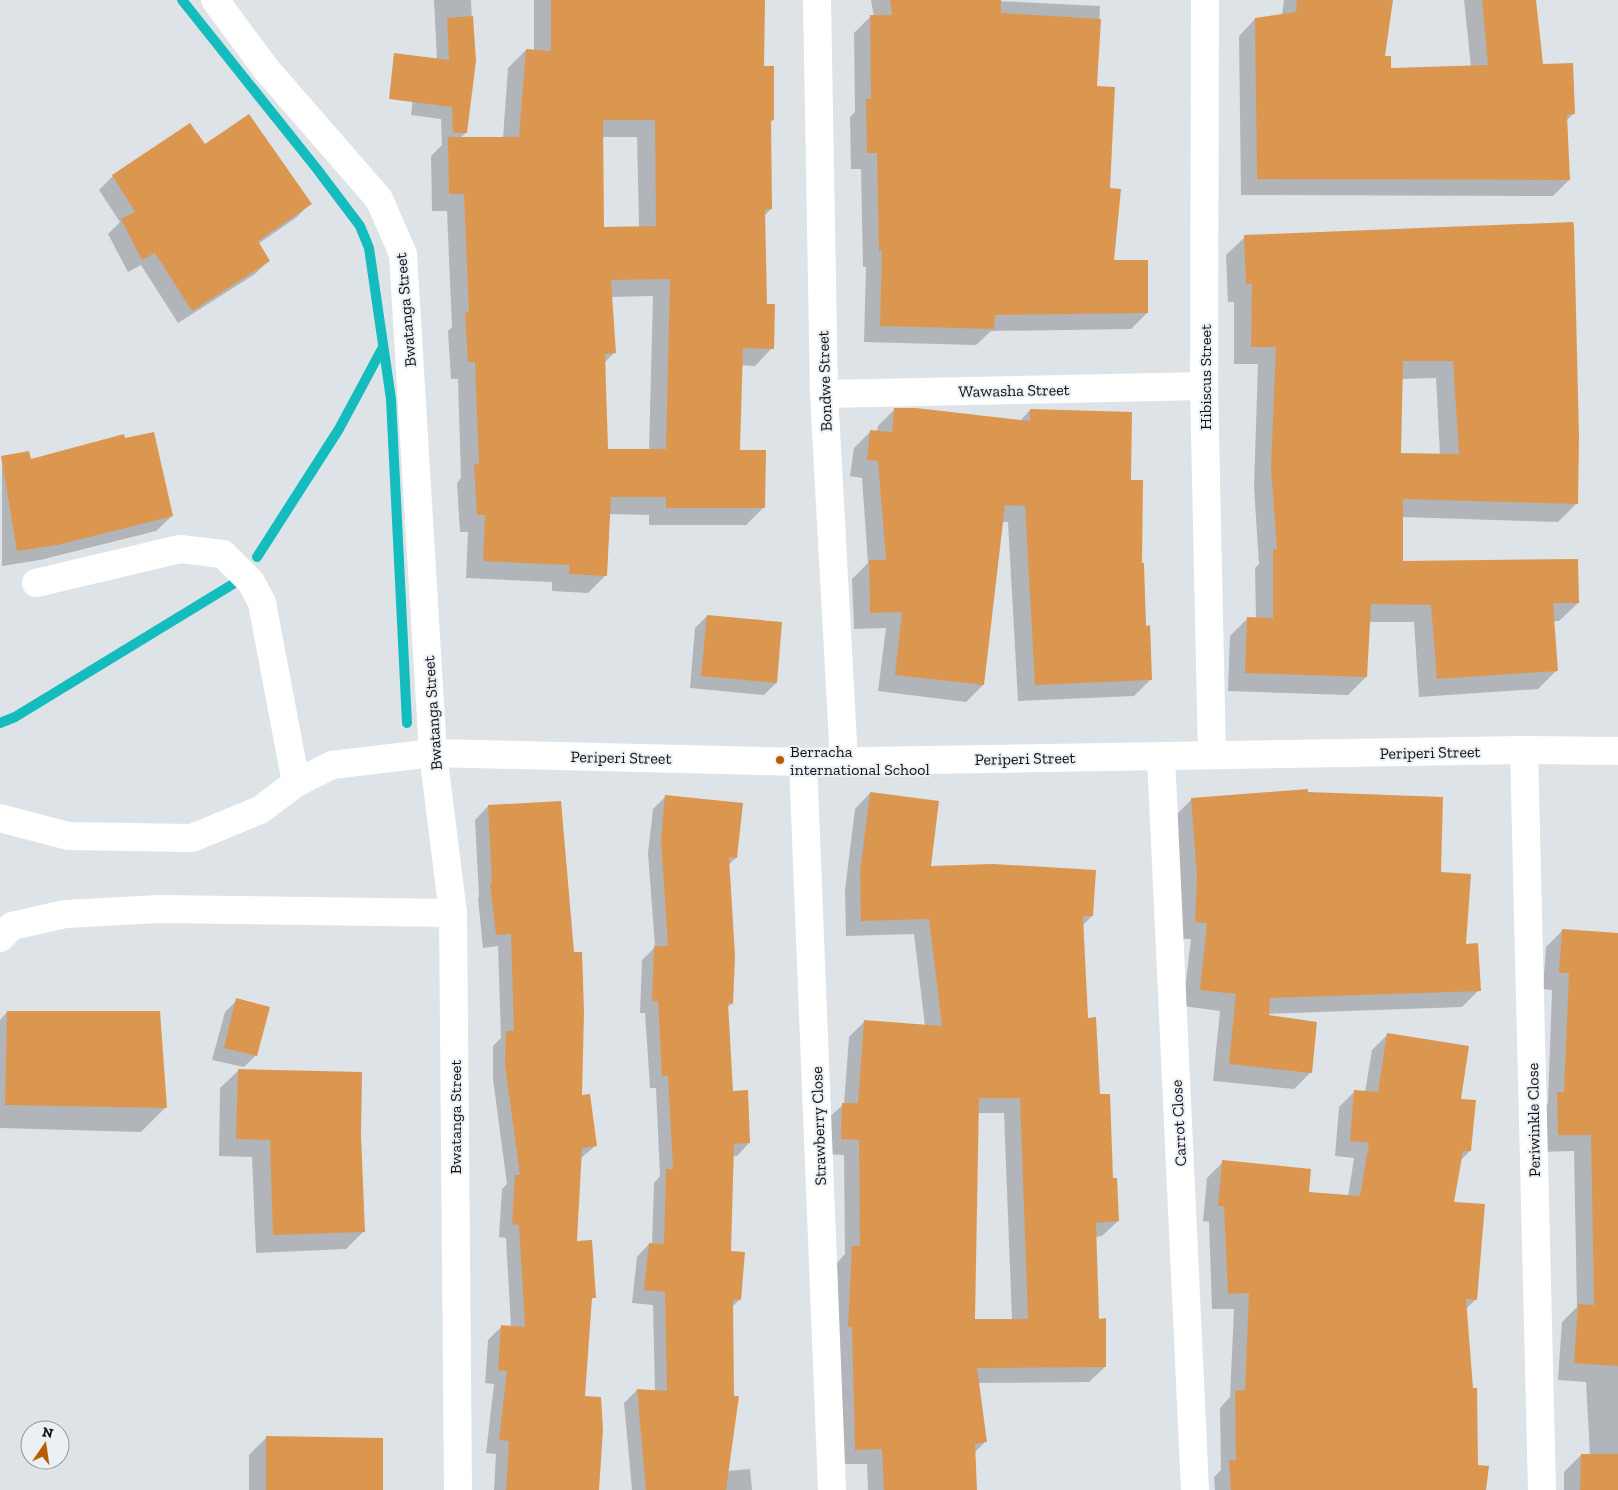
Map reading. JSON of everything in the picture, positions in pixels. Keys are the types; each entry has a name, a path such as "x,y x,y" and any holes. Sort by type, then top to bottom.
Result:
{"street":[{"name":"Bwatanga Street","path":"215,0 266,69 379,199 403,254 433,753 454,913 458,1490"},
{"name":"Bondwe Street","path":"817,0 824,394 844,761"},
{"name":"Hibiscus Street","path":"1205,0 1204,386 1212,755"},
{"name":"Wawasha Street","path":"824,394 1204,386"},
{"path":"36,583 180,549 224,554 251,582 262,603 296,783"},
{"name":"Periperi Street","path":"0,818 68,836 192,838 260,810 296,783 332,765 433,753 804,762 1524,750 1618,751"},
{"name":"Periwinkle Close","path":"1524,750 1542,1490"},
{"name":"Carrot Close","path":"1160,756 1195,1490"},
{"name":"Strawberry Close","path":"804,762 832,1490"},
{"path":"0,938 12,926 65,914 159,909 454,913"}],"building":[{"path":"551,0 765,0 764,66 774,66 774,120 771,120 772,209 765,210 767,304 775,304 774,349 743,348 740,450 766,450 765,508 666,508 666,497 611,497 607,576 569,574 569,565 483,561 485,515 477,515 474,464 479,464 475,362 468,362 465,313 469,312 464,194 449,194 448,137 519,137 526,49 551,51","holes":["603,120 655,120 656,226 604,227","670,279 666,449 608,449 605,354 616,353 611,280"]},
{"path":"890,0 1001,0 1001,13 1101,19 1097,86 1115,87 1110,188 1121,189 1114,260 1148,260 1148,313 995,315 994,329 880,326 882,251 879,251 877,153 867,153 866,99 871,99 870,15 892,15"},
{"path":"1297,0 1393,0 1385,56 1391,56 1391,68 1488,65 1482,0 1536,0 1543,64 1573,63 1575,114 1567,115 1570,180 1257,179 1255,18 1296,12"},
{"path":"473,16 476,61 467,133 453,133 452,107 389,99 394,53 449,60 447,18"},
{"path":"249,114 312,204 258,241 270,261 192,311 155,253 142,260 121,219 135,212 112,175 190,123 205,144"},
{"path":"1573,222 1579,437 1578,504 1403,499 1403,561 1578,559 1579,603 1553,603 1558,671 1437,679 1431,605 1371,604 1367,677 1245,673 1247,617 1273,618 1273,549 1277,549 1271,468 1276,347 1251,347 1252,284 1246,284 1244,235","holes":["1403,361 1453,361 1459,454 1401,453"]},
{"path":"894,408 916,408 1030,421 1030,409 1132,412 1131,480 1143,480 1142,563 1144,563 1146,626 1150,625 1152,680 1035,685 1025,506 1005,505 984,685 895,675 902,612 870,613 869,560 886,560 878,461 867,460 870,430 892,432"},
{"path":"154,432 173,516 57,545 17,551 1,456 29,451 31,459 124,434 125,438"},
{"path":"707,615 782,622 777,683 701,676"},
{"path":"1308,789 1308,792 1443,797 1441,872 1471,874 1466,944 1478,943 1481,991 1270,998 1269,1015 1317,1022 1312,1073 1229,1064 1236,994 1200,990 1207,923 1195,922 1197,877 1191,798"},
{"path":"870,792 939,801 931,866 993,864 1096,870 1093,916 1083,916 1088,1018 1096,1017 1100,1094 1110,1094 1113,1178 1117,1178 1119,1221 1096,1223 1099,1319 1106,1318 1106,1367 977,1368 987,1442 975,1444 977,1490 884,1490 882,1449 855,1450 852,1327 848,1327 852,1246 860,1246 859,1140 841,1139 842,1103 858,1103 864,1020 942,1026 929,919 861,921 860,873","holes":["979,1098 1020,1098 1028,1319 975,1319"]},
{"path":"665,795 743,803 737,858 729,857 735,956 733,1004 728,1003 733,1091 748,1090 750,1143 734,1144 731,1251 745,1252 741,1300 733,1299 734,1396 739,1396 726,1490 646,1490 637,1389 667,1391 665,1292 644,1290 649,1243 664,1244 666,1169 673,1169 668,1076 662,1076 658,1001 652,1001 654,946 668,946 661,840"},
{"path":"561,801 574,952 582,952 584,1012 582,1095 590,1094 597,1146 582,1148 577,1241 592,1240 596,1298 592,1298 585,1396 601,1397 603,1430 599,1490 506,1490 509,1441 499,1440 507,1371 498,1370 501,1325 525,1327 519,1225 512,1224 515,1175 520,1175 505,1065 506,1031 514,1031 511,934 496,935 490,883 492,883 488,805"},
{"path":"1562,929 1618,933 1618,1366 1574,1363 1578,1304 1594,1305 1591,1135 1558,1135 1557,1092 1564,1092 1569,973 1559,973"},
{"path":"236,998 270,1007 257,1056 224,1048"},
{"path":"7,1011 160,1011 167,1108 5,1105"},
{"path":"1387,1033 1469,1046 1461,1099 1476,1100 1471,1151 1463,1151 1454,1202 1485,1204 1477,1300 1466,1299 1473,1388 1477,1388 1478,1465 1489,1466 1486,1490 1231,1490 1229,1460 1236,1460 1235,1391 1245,1390 1249,1293 1228,1294 1224,1206 1218,1206 1222,1160 1311,1169 1309,1192 1360,1196 1369,1143 1350,1141 1354,1090 1378,1092"},
{"path":"238,1069 362,1072 361,1135 365,1232 273,1235 270,1140 236,1139"},
{"path":"266,1436 383,1438 383,1490 266,1490"},
{"path":"1581,1454 1618,1454 1618,1490 1580,1490"}],"waterway":[{"path":"182,0 360,226 369,248 391,399 407,723"},
{"path":"257,557 339,429 383,347"},
{"path":"0,723 15,717 233,584"}],"place":[{"name":"Berracha international School","path":"780,760"}]}
